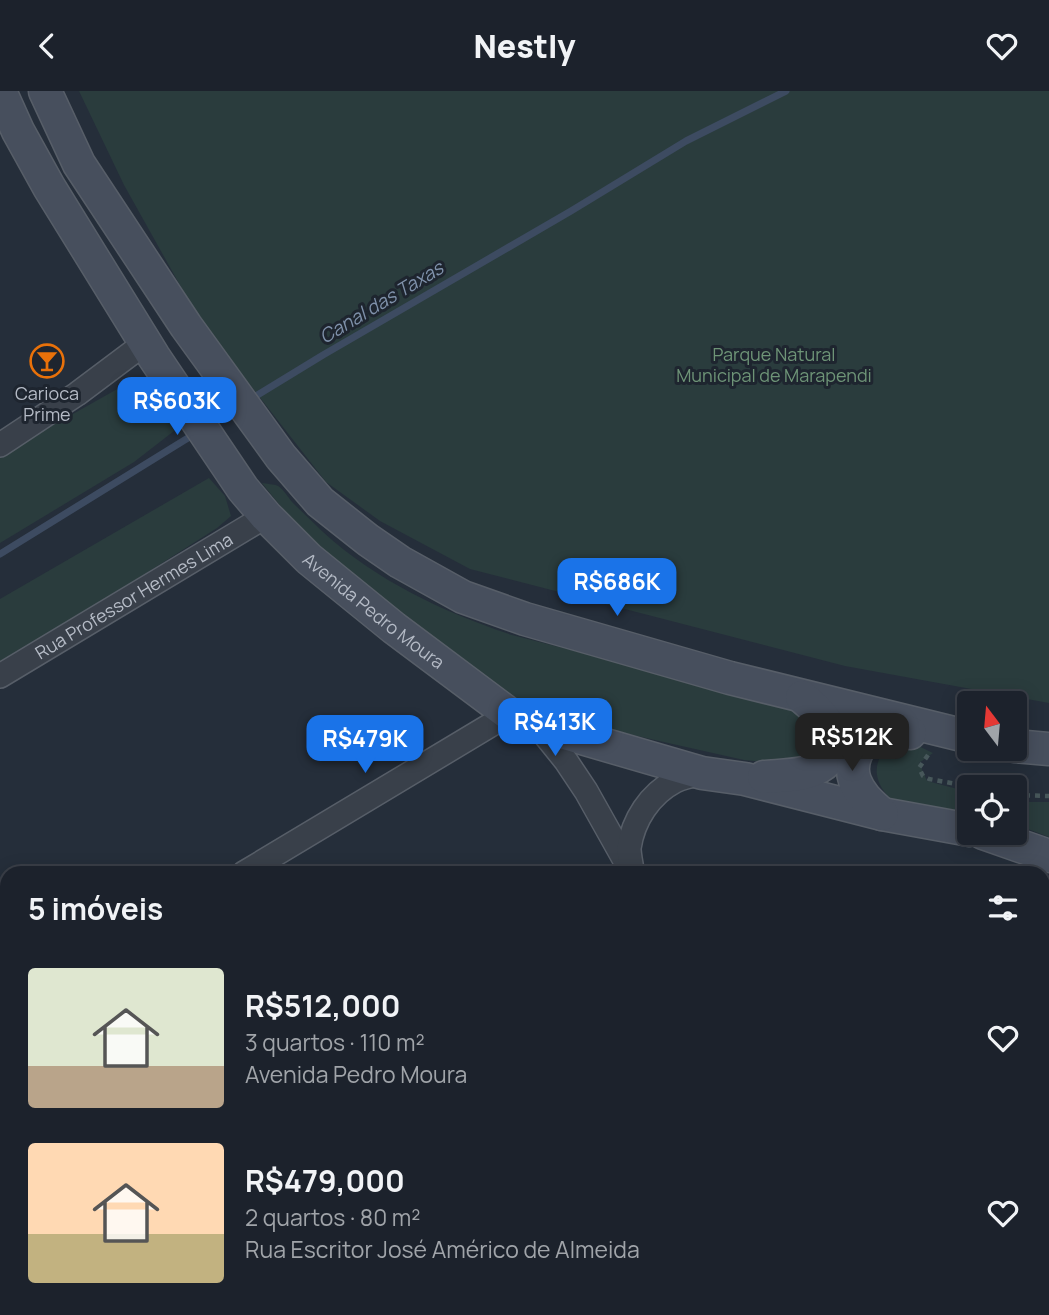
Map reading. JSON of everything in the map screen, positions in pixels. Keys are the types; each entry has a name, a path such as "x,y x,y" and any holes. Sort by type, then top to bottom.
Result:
{"main road":[{"name":"Avenida Pedro Moura","path":"0,91 18,131 49,187 150,350 243,489 309,559 363,605 523,720 702,773 745,779 882,814 957,828"},
{"path":"45,91 79,164 186,326 281,457 320,502 368,540 400,562 463,597 525,619 730,678 957,734"},
{"path":"745,779 806,772 830,759 836,745 831,728 819,711 802,697"},
{"path":"882,814 864,797 854,779 854,758 864,740 876,732 890,728 957,744"},
{"path":"1027,747 1049,749"},
{"path":"1017,845 1049,856"}],"street":[{"path":"0,445 150,350"},
{"name":"Rua Professor Hermes Lima","path":"0,676 266,516"},
{"path":"257,866 523,720 566,761 628,866"},
{"path":"631,866 629,850 634,831 641,813 653,797 676,781 702,773"}],"path":[{"path":"937,739 919,768 923,776 929,779 957,784"},
{"path":"1027,795 1049,796"}],"green space":[{"name":"Parque Natural Municipal de Marapendi","path":"79,91 1049,91 1049,703 1027,699 1027,691 983,691 845,666 470,569 380,521 326,482 200,321 124,185"},
{"path":"128,383 162,408 174,431 134,462 0,543 0,455"},
{"path":"209,478 225,496 231,516 217,528 93,607 0,662 0,599"},
{"path":"262,483 280,487 323,532 366,566 412,593 461,616 512,635 803,709 825,734 815,756 773,763 744,760 557,718 512,696 468,671 386,614 290,518"},
{"path":"908,741 933,753 919,763 927,781 957,789 957,813 891,799 883,790 878,781 878,763 888,749"},
{"path":"1027,802 1049,802 1049,837 1027,829"}],"waterway":[{"name":"Canal das Taxas","path":"251,399 686,141 786,91"},
{"name":"Canal das Taxas","path":"209,425 235,409"},
{"name":"Canal das Taxas","path":"0,554 196,433"}],"place":[{"name":"Carioca Prime","path":"47,361"}]}
